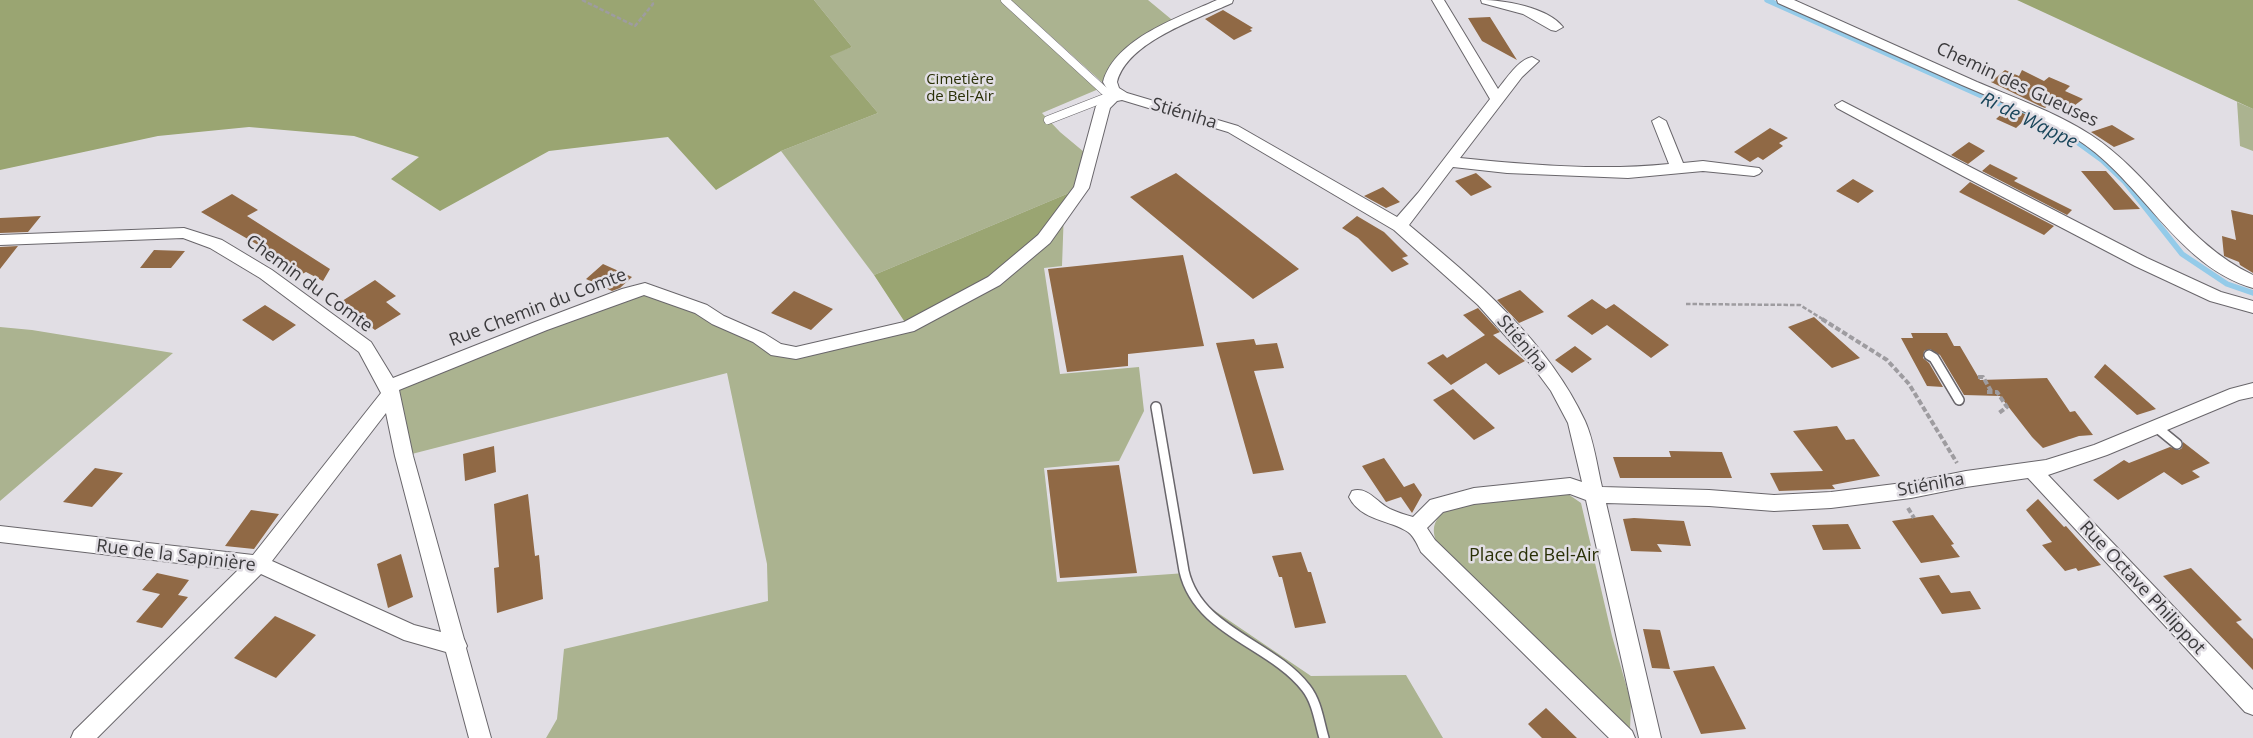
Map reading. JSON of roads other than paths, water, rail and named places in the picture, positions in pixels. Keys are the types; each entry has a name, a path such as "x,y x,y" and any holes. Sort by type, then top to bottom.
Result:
{"street":[{"path":"1117,97 1112,90 1110,82 1113,71 1126,57 1153,36 1227,0"},
{"path":"1438,0 1497,99"},
{"path":"1487,0 1528,11 1556,26"},
{"name":"Chemin des Gueuses","path":"1783,0 2049,119 2097,146 2137,181 2184,236 2210,260 2234,275 2253,282"},
{"path":"1400,226 1405,216 1423,197 1517,74 1532,61"},
{"name":"Stiéniha","path":"1117,97 1233,129 1400,226 1496,312 1542,366 1558,388 1577,423 1644,700 1650,738"},
{"name":"Rue Chemin du Comte","path":"389,392 541,326 628,293 645,289 701,309 718,320 759,338 777,350 796,353 908,327 994,282 1044,239 1081,188 1103,106 1117,97"},
{"path":"1842,105 2141,262 2216,297 2253,307"},
{"path":"1659,121 1678,168"},
{"path":"1450,162 1507,168 1628,173 1704,166 1754,171"},
{"name":"Chemin du Comte","path":"0,240 184,233 216,244 266,274 364,346 389,392 480,738"},
{"name":"Stiéniha","path":"1416,527 1437,506 1474,496 1570,486 1595,495 1708,498 1774,503 1831,500 1911,490 1966,479 2046,468 2100,450 2236,394 2253,390"},
{"path":"82,738 258,564 389,392"},
{"name":"Rue Octave Philippot","path":"2032,470 2253,705"},
{"path":"1359,497 1382,514 1416,527 1428,546 1624,738"},
{"name":"Rue de la Sapinière","path":"0,534 258,564 412,633 457,646"}],"lane":[{"path":"1005,0 1082,73 1117,97"},
{"path":"1048,120 1102,99 1117,97"},
{"path":"1933,356 1959,400"},
{"path":"1156,408 1186,573 1193,596 1206,611 1232,632 1286,668 1306,688 1324,738"},
{"path":"2155,426 2177,444"}],"waterway":[{"name":"Ri de Wappe","path":"1767,0 2029,117 2073,139 2102,160 2125,182 2182,254 2227,284 2253,293"}],"park label":[{"name":"Cimetière de Bel-Air","path":"960,88"},
{"name":"Place de Bel-Air","path":"1534,556"}]}
